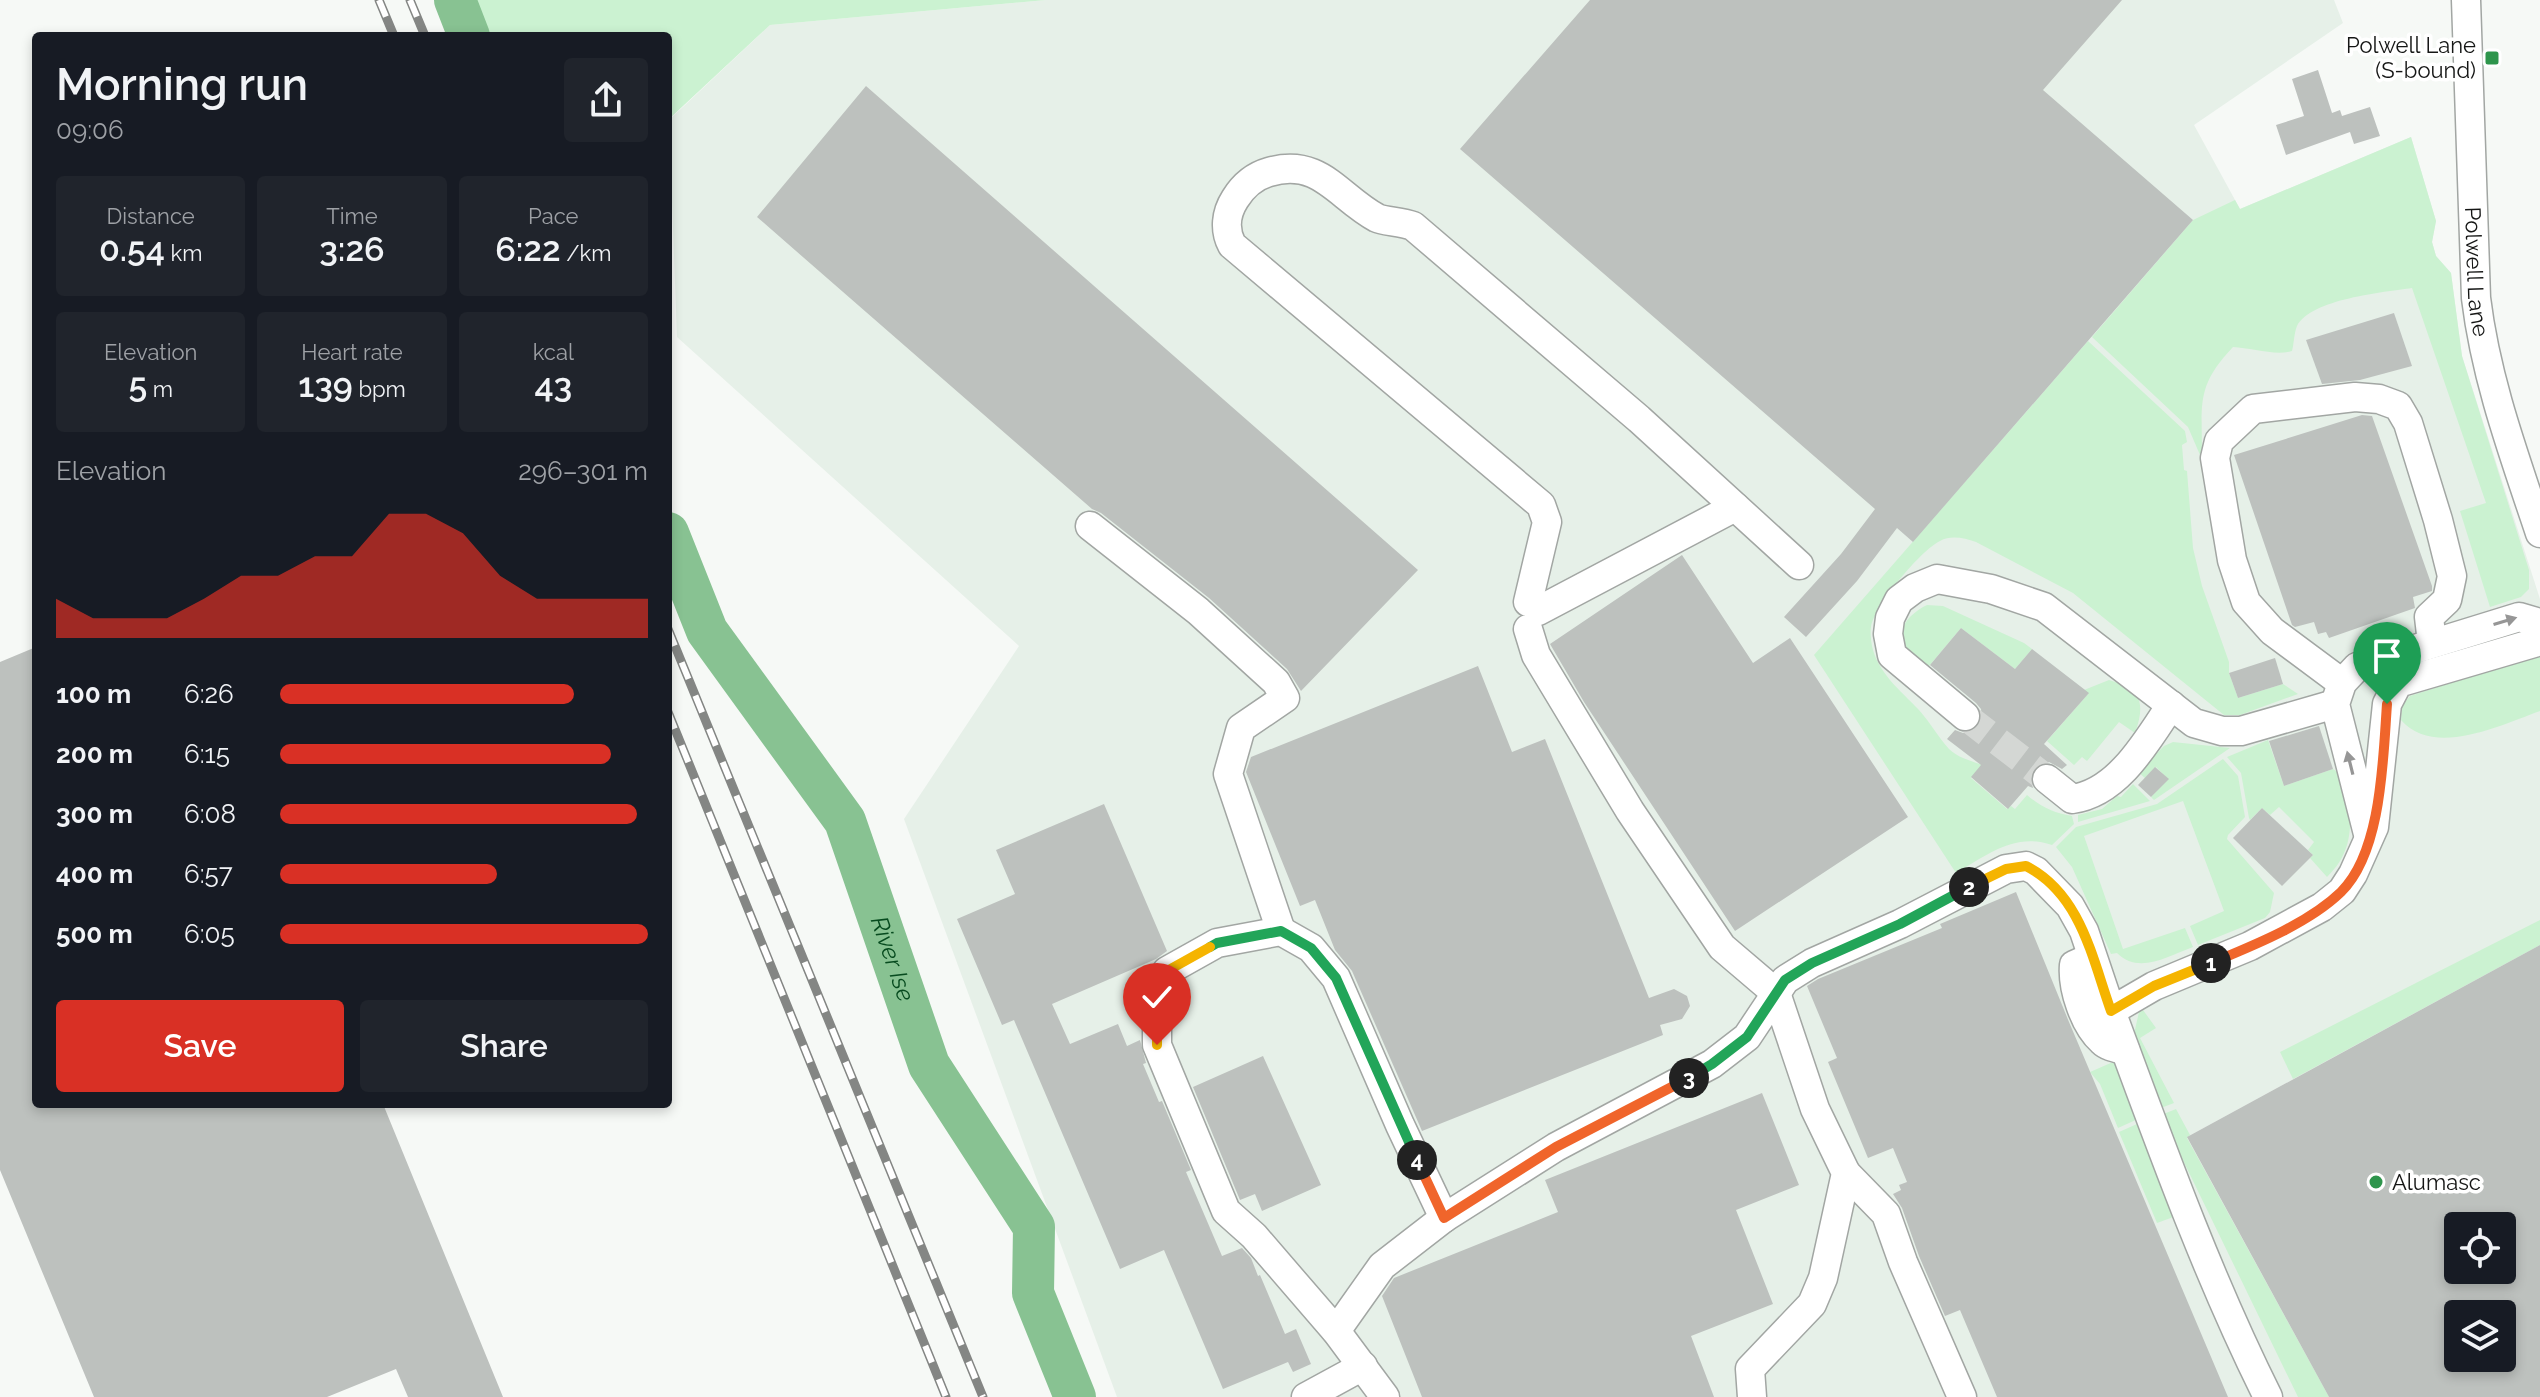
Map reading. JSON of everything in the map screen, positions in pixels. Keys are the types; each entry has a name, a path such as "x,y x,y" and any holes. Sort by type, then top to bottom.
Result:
{"street":[{"name":"Polwell Lane","path":"2466,0 2476,298 2481,341 2490,382 2540,533"},
{"path":"1799,565 1639,419 1413,226 1397,220 1380,220 1326,179 1308,170 1278,169 1252,181 1241,191 1228,215 1228,236 1232,245 1541,505 1547,522 1531,614 1536,655 1630,811 1722,947 1776,993 1815,1109 1846,1173 1886,1214 1903,1262 1962,1397"},
{"path":"2369,839 2338,693 2246,602 2232,560 2215,458 2219,441 2253,409 2355,397 2379,399 2398,406 2408,423 2452,576 2447,600 2429,617 2432,643"},
{"path":"1531,614 1735,507"},
{"path":"1090,526 1198,611 1276,682 1285,698 1241,728 1228,774 1281,931"},
{"path":"1965,716 1892,655 1889,626 1899,600 1915,588 1937,579 1991,589 2044,607 2194,723 2222,731 2241,731 2338,693 2357,667 2519,617 2540,623 2534,643 2398,683 2387,704 2374,827 2342,891 2322,907 2250,946 2154,986 2111,1011"},
{"path":"2047,779 2072,799 2094,795 2112,782 2171,705"},
{"path":"1336,1331 1382,1266 1444,1218 1556,1147 1712,1064 1747,1037 1785,980 1812,963 1900,924 2006,869 2026,866 2052,884 2070,906 2084,931 2171,1174 2268,1397"},
{"path":"1385,1397 1336,1331 1254,1236 1226,1211 1157,1045 1157,998 1167,971 1217,943 1281,931 1311,948 1336,978 1444,1218"},
{"path":"2092,957 2074,965 2073,978 2078,997 2092,1029 2103,1043 2125,1050"},
{"path":"1752,1397 1750,1369 1812,1304 1823,1278 1846,1173"},
{"path":"1306,1397 1363,1366"}],"shaded area":[{"path":"1046,0 2334,0 2343,23 2194,125 2240,209 2411,137 2436,221 2432,242 2436,256 2451,273 2462,356 2540,599 2540,945 2187,1137 2329,1397 1117,1397 904,819 1019,646 677,337 672,117 770,25"}],"green space":[{"path":"455,0 1046,0 770,25 672,116 672,32 467,32"},
{"path":"2411,137 2436,221 2432,242 2436,256 2451,273 2462,356 2529,570 2529,589 2521,597 2490,607 2460,511 2486,503 2412,288 2349,298 2317,309 2297,326 2292,351 2271,352 2233,347 2207,385 2202,408 2200,455 2188,427 2092,337 2193,220 2235,200 2240,209"},
{"path":"2088,341 2185,431 2187,442 2182,445 2193,548 2238,698 2283,684 2298,694 2240,715 2224,715 2073,593 1976,542 1958,538 1940,541 1911,567 1889,593 1874,618 1872,646 1879,665 1949,749 1982,765 1971,778 2007,809 2011,806 2015,809 2027,795 2048,809 2072,816 2074,824 2052,845 2026,841 2014,843 1956,873 1814,655"},
{"path":"1927,605 1943,606 2032,649 2015,669 1961,628 1929,666 1909,651 1902,634 1910,617"},
{"path":"2540,654 2540,711 2488,730 2449,738 2431,737 2415,731 2401,720 2402,706 2410,696"},
{"path":"2109,680 2128,688 2138,698 2140,713 2135,733 2119,722 2087,761 2082,757 2074,765 2047,741 2088,694 2084,690"},
{"path":"2268,740 2284,786 2333,769 2344,782 2350,815 2349,837 2342,858 2327,877 2310,858 2313,855 2308,850 2314,842 2279,807 2270,815 2262,808 2249,818 2241,773 2227,757"},
{"path":"2173,742 2230,748 2154,800 2151,797 2168,779 2156,767 2145,778 2138,772 2164,746"},
{"path":"2223,759 2238,776 2245,817 2227,839 2274,893 2270,912 2265,918 2198,945 2190,926 2224,911 2183,801 2084,836 2123,949 2185,928 2193,947 2164,959 2144,963 2135,963 2117,953 2111,954 2072,867 2056,847 2076,827 2157,804"},
{"path":"2133,784 2150,801 2078,822 2078,815 2102,809 2117,796 2121,797"},
{"path":"2540,920 2540,945 2293,1079 2280,1052"},
{"path":"2143,1010 2156,1028 2140,1038 2174,1103 2153,1111 2134,1034 2139,1012"},
{"path":"2116,1062 2138,1119 2118,1128 2100,1084 2090,1072"},
{"path":"2176,1109 2190,1135 2187,1138 2329,1397 2298,1397 2161,1115"},
{"path":"2137,1124 2179,1215 2157,1223 2119,1132"}],"building":[{"path":"1590,0 2122,0 2043,90 2193,220 1913,542 1897,528 1857,581 1806,637 1784,617 1841,554 1875,509 1460,149"},
{"path":"2318,70 2332,113 2340,110 2342,116 2370,107 2380,136 2354,144 2350,132 2286,155 2276,125 2304,116 2292,79"},
{"path":"866,86 1418,570 1301,691 1287,669 1209,598 1092,509 757,217"},
{"path":"2394,313 2412,366 2360,380 2322,384 2306,340"},
{"path":"2362,415 2372,416 2432,591 2413,597 2415,608 2329,638 2326,632 2318,634 2314,622 2292,625 2234,455"},
{"path":"1682,555 1753,663 1790,638 1908,817 1735,931 1584,702 1550,644"},
{"path":"1961,628 2015,669 2032,649 2089,693 2044,744 2067,765 2062,769 2049,762 2034,768 2030,777 2033,788 2028,786 2008,809 1971,777 1981,765 1947,739 1955,730 1972,732 1982,718 1981,709 1976,703 1930,665"},
{"path":"32,649 32,1108 385,1108 503,1397 408,1397 396,1369 327,1397 94,1397 0,1170 0,662"},
{"path":"2275,658 2283,684 2238,698 2229,673"},
{"path":"1478,666 1512,752 1545,739 1649,998 1674,989 1687,996 1690,1006 1682,1019 1660,1025 1663,1035 1422,1131 1352,971 1335,950 1315,900 1300,906 1246,772 1251,757"},
{"path":"2319,726 2333,769 2284,786 2269,741"},
{"path":"2155,767 2169,779 2151,797 2138,785"},
{"path":"1104,804 1167,951 1156,959 1052,1004 1070,1044 1118,1024 1127,1046 1140,1040 1146,1063 1143,1064 1191,1170 1186,1172 1222,1256 1242,1248 1260,1275 1285,1334 1296,1329 1311,1364 1293,1372 1288,1362 1223,1389 1164,1250 1120,1269 1014,1020 1002,1025 957,919 1015,894 996,850"},
{"path":"2262,808 2313,855 2282,886 2233,838"},
{"path":"2016,892 2228,1397 1997,1397 1960,1310 1945,1316 1902,1208 1893,1194 1901,1190 1899,1185 1907,1182 1893,1148 1868,1158 1828,1062 1837,1058 1807,986 1942,928 1940,924"},
{"name":"Alumasc","path":"2540,945 2540,1397 2329,1397 2187,1137"},
{"path":"1263,1056 1321,1185 1262,1211 1255,1194 1240,1200 1193,1087"},
{"path":"1762,1093 1799,1185 1736,1210 1773,1304 1691,1336 1714,1397 1422,1397 1382,1296 1394,1278 1558,1212 1545,1180"}],"waterway":[{"name":"River Ise","path":"455,0 467,32"},
{"name":"River Ise","path":"672,543 707,631 845,821 929,1065 1034,1227 1033,1293 1075,1397"}],"tunnel":[{"path":"1965,716 2047,779"}],"railway":[{"path":"379,0 392,32"},
{"path":"410,0 423,32"},
{"path":"672,639 983,1397"},
{"path":"672,722 946,1397"}],"place":[{"name":"Polwell Lane (S-bound)","path":"2492,58"},
{"name":"Alumasc","path":"2376,1182"}],"route":[{"path":"1157,1045 1157,998 1167,971 1217,943 1281,931 1311,948 1336,978 1444,1218 1556,1147 1712,1064 1747,1037 1785,980 1812,963 1900,924 2006,869 2026,866 2036,871 2052,884 2070,906 2084,931 2111,1011 2154,986 2250,946 2299,921 2342,891 2374,827 2387,704"}]}
